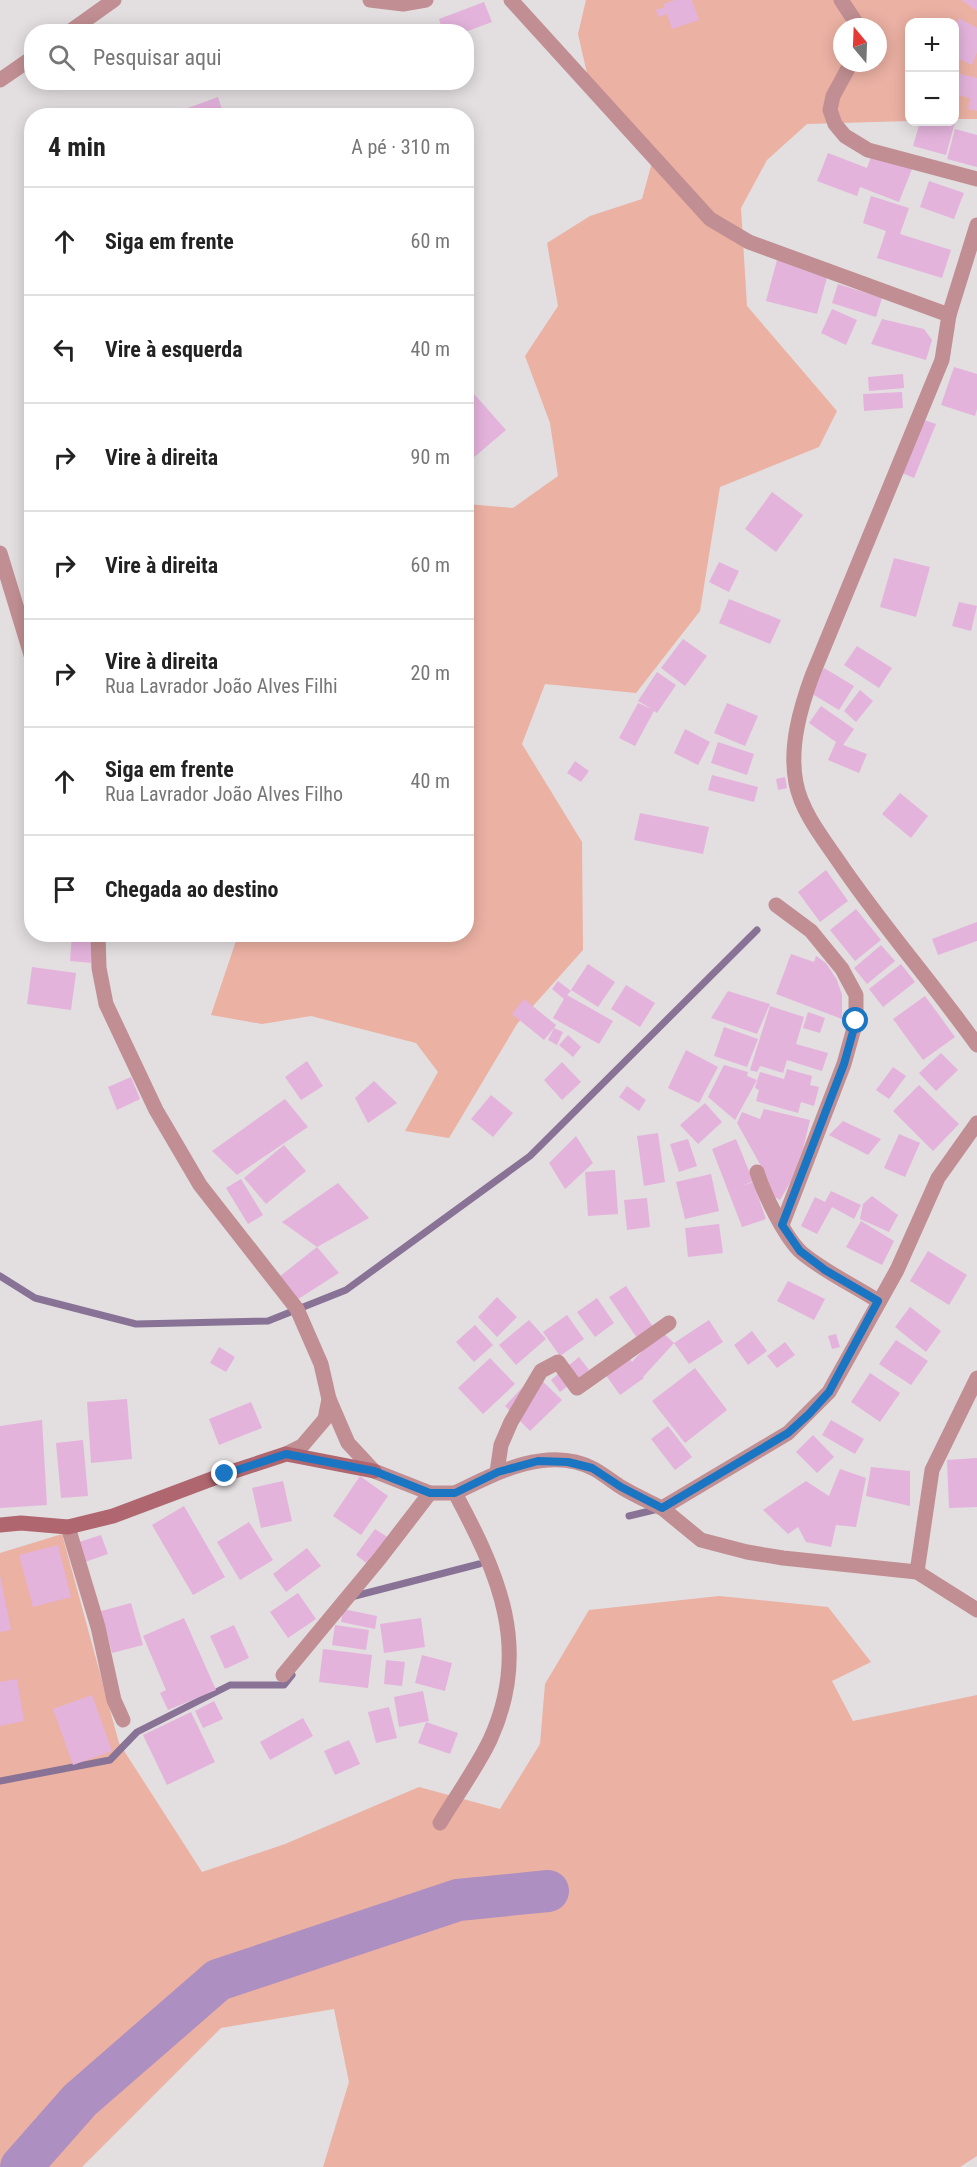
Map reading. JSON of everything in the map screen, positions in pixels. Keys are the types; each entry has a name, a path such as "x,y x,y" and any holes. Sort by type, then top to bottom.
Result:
{"street":[{"path":"80,24 114,0"},
{"path":"370,0 403,4 426,0"},
{"path":"511,0 710,219 750,242 949,315"},
{"path":"841,0 853,18"},
{"path":"0,80 24,64"},
{"path":"846,72 833,96 830,110 835,124 845,136 868,150 977,179"},
{"path":"977,225 949,315 942,360 802,702 793,757 796,784 805,808 824,841 860,894 977,1045"},
{"path":"0,553 24,632"},
{"path":"776,904 811,931 842,969 856,995 856,1021 844,1064 782,1225"},
{"path":"98,942 99,968 106,1004 146,1088 200,1185 297,1309 321,1364 329,1399 348,1443 374,1471"},
{"path":"662,1508 788,1433 829,1392 897,1270 938,1178 977,1123"},
{"path":"757,1172 764,1192 782,1225 800,1251 825,1270 878,1301"},
{"path":"498,1472 501,1445 511,1422 541,1371 558,1362 577,1388 669,1323"},
{"path":"918,1572 932,1470 977,1378"},
{"path":"0,1525 21,1523 68,1527 113,1516 286,1454 302,1446 316,1431 325,1419 329,1399"},
{"path":"286,1454 374,1471 430,1493 455,1493 498,1472 538,1461 568,1462 592,1468 621,1487 662,1508 701,1540 747,1552 783,1558 918,1572 977,1610"},
{"path":"283,1675 380,1558 430,1493"},
{"path":"440,1823 489,1742 502,1710 508,1680 510,1650 508,1627 501,1597 477,1535 455,1493"},
{"path":"68,1527 98,1627 114,1700 123,1720"}],"shaded area":[{"path":"586,0 977,0 977,119 959,119 959,18 905,18 905,121 807,124 767,160 741,208 747,306 837,411 819,447 720,487 700,611 636,693 545,684 522,744 582,842 583,950 517,1024 449,1138 405,1131 438,1072 416,1043 311,1016 262,1024 211,1015 236,942 474,942 474,505 513,508 558,476 550,423 525,356 558,306 547,243 590,216 642,199 654,155 589,82 578,34"},
{"path":"62,1534 119,1743 202,1872 285,1844 419,1787 500,1809 540,1744 545,1684 589,1610 719,1596 828,1607 871,1662 832,1681 853,1721 977,1695 977,2156 960,2167 323,2167 349,2082 334,2009 221,2028 82,2167 0,2167 0,1553"}],"building":[{"path":"675,0 692,0 699,20 672,29 667,14 658,17 656,10 665,7 663,4"},
{"path":"961,0 977,0 977,11"},
{"path":"484,2 492,22 474,29 474,24 441,24 439,19"},
{"path":"959,18 977,28 977,52 972,65 959,59"},
{"path":"959,74 977,78 977,111 968,109 970,98 959,95"},
{"path":"218,97 221,108 188,108"},
{"path":"919,126 954,126 946,155 913,146"},
{"path":"955,129 977,135 977,167 947,159"},
{"path":"828,153 867,168 872,154 912,169 899,202 860,187 857,196 817,181"},
{"path":"929,181 964,193 954,219 920,207"},
{"path":"871,196 909,208 900,234 951,250 942,278 877,258 886,231 863,223"},
{"path":"777,260 828,274 817,314 766,301"},
{"path":"838,284 882,298 876,317 832,303"},
{"path":"832,309 857,320 846,345 821,333"},
{"path":"882,319 924,329 932,340 926,360 871,344"},
{"path":"954,367 977,374 975,416 941,405"},
{"path":"903,374 904,388 869,391 868,377"},
{"path":"902,392 903,408 864,411 863,394"},
{"path":"474,394 506,430 474,457"},
{"path":"924,420 936,424 914,478 902,473"},
{"path":"772,492 803,515 776,552 745,529"},
{"path":"894,558 930,567 916,617 880,607"},
{"path":"719,562 739,571 729,592 709,582"},
{"path":"729,599 781,620 770,644 719,623"},
{"path":"959,602 977,606 971,631 952,626"},
{"path":"683,639 707,656 685,686 661,668"},
{"path":"857,646 892,668 879,688 844,665"},
{"path":"824,668 854,686 839,710 809,692"},
{"path":"657,672 676,685 657,713 654,711 635,746 619,738 638,703 652,709 638,701"},
{"path":"860,690 873,701 856,722 844,711"},
{"path":"727,703 758,716 745,746 714,733"},
{"path":"821,706 854,729 843,745 867,754 859,773 828,760 836,742 809,723"},
{"path":"685,729 710,742 698,765 674,753"},
{"path":"718,742 754,754 747,775 711,763"},
{"path":"575,761 589,771 581,782 567,773"},
{"path":"712,775 758,787 754,802 708,790"},
{"path":"785,777 787,788 778,790 776,779"},
{"path":"900,793 928,816 911,838 882,814"},
{"path":"640,813 709,827 703,854 634,840"},
{"path":"826,870 848,901 820,922 798,892"},
{"path":"856,909 881,940 855,961 830,930"},
{"path":"977,922 977,941 938,955 932,939"},
{"path":"71,942 93,942 91,963 70,961"},
{"path":"881,945 895,961 867,984 854,968"},
{"path":"791,954 814,962 816,956 826,963 837,980 842,995 842,1019 776,994"},
{"path":"588,964 615,982 598,1007 571,990"},
{"path":"901,964 915,982 883,1007 869,989"},
{"path":"32,967 76,973 71,1010 27,1004"},
{"path":"558,981 571,991 567,995 613,1021 599,1044 553,1018 564,999 552,989"},
{"path":"626,985 655,1003 640,1027 611,1009"},
{"path":"728,991 770,1004 757,1034 711,1018"},
{"path":"925,996 955,1037 923,1060 893,1019"},
{"path":"524,999 556,1025 544,1040 512,1014"},
{"path":"770,1006 804,1017 796,1044 828,1053 822,1071 787,1060 783,1073 760,1066 757,1072 750,1070"},
{"path":"808,1012 825,1018 820,1033 803,1028"},
{"path":"724,1027 758,1039 747,1067 714,1056"},
{"path":"554,1028 563,1032 557,1045 548,1040"},
{"path":"568,1035 581,1047 573,1057 559,1045"},
{"path":"686,1050 718,1067 699,1103 668,1088"},
{"path":"941,1053 958,1070 936,1091 919,1073"},
{"path":"307,1061 323,1086 301,1100 285,1077"},
{"path":"562,1062 581,1082 562,1100 544,1080"},
{"path":"724,1065 748,1072 747,1076 757,1080 735,1120 708,1097"},
{"path":"893,1067 906,1076 889,1099 876,1090"},
{"path":"787,1069 812,1076 810,1085 819,1087 814,1106 801,1102 798,1113 756,1101 759,1090 755,1088 760,1072 784,1079"},
{"path":"131,1077 140,1099 117,1110 108,1087"},
{"path":"374,1081 397,1103 368,1123 355,1098"},
{"path":"919,1085 959,1124 933,1151 893,1111"},
{"path":"627,1086 646,1100 639,1111 619,1097"},
{"path":"491,1095 513,1113 493,1137 471,1119"},
{"path":"285,1099 308,1127 237,1175 212,1151"},
{"path":"705,1103 722,1122 698,1144 680,1125"},
{"path":"764,1109 810,1120 803,1149 791,1181 780,1200 773,1196 761,1166 737,1123 742,1112 760,1119"},
{"path":"843,1121 881,1139 868,1155 829,1135"},
{"path":"658,1133 665,1182 644,1186 637,1136"},
{"path":"899,1134 920,1143 905,1177 884,1168"},
{"path":"576,1136 593,1163 565,1189 549,1163"},
{"path":"688,1139 697,1166 679,1172 670,1144"},
{"path":"736,1139 753,1181 742,1186 753,1182 766,1219 742,1227 712,1149"},
{"path":"284,1145 306,1171 266,1204 244,1178"},
{"path":"615,1170 618,1214 588,1216 585,1172"},
{"path":"711,1174 719,1211 685,1219 676,1182"},
{"path":"241,1179 263,1215 248,1224 226,1188"},
{"path":"338,1183 369,1218 317,1247 282,1222"},
{"path":"831,1191 861,1205 854,1219 832,1207 817,1234 801,1226 815,1197 825,1202"},
{"path":"872,1196 898,1215 889,1232 860,1219 863,1204"},
{"path":"647,1198 650,1227 627,1230 624,1200"},
{"path":"861,1221 894,1241 882,1265 846,1247"},
{"path":"719,1224 723,1253 688,1257 685,1228"},
{"path":"317,1247 339,1273 295,1301 279,1277"},
{"path":"928,1251 967,1275 949,1305 910,1281"},
{"path":"788,1281 825,1299 814,1320 777,1301"},
{"path":"626,1286 653,1327 637,1338 609,1297"},
{"path":"497,1297 517,1317 497,1337 478,1317"},
{"path":"597,1298 614,1323 595,1337 577,1312"},
{"path":"910,1307 941,1331 926,1352 895,1327"},
{"path":"567,1315 584,1339 560,1356 543,1332"},
{"path":"529,1320 546,1339 516,1365 499,1345"},
{"path":"709,1320 723,1342 689,1364 674,1343"},
{"path":"475,1325 493,1345 474,1362 456,1342"},
{"path":"661,1331 674,1343 644,1378 620,1395 605,1374 629,1358 632,1362"},
{"path":"752,1331 767,1351 748,1365 734,1345"},
{"path":"836,1334 840,1347 832,1349 828,1336"},
{"path":"896,1340 928,1361 911,1385 879,1364"},
{"path":"785,1342 795,1355 777,1368 767,1356"},
{"path":"219,1347 235,1357 226,1372 210,1363"},
{"path":"579,1357 589,1370 560,1392 551,1380"},
{"path":"490,1358 515,1384 483,1414 458,1388"},
{"path":"695,1368 727,1410 685,1443 652,1401"},
{"path":"870,1373 900,1393 880,1422 851,1402"},
{"path":"535,1374 562,1400 530,1431 505,1406"},
{"path":"127,1399 132,1459 91,1463 87,1402"},
{"path":"251,1402 262,1428 219,1445 209,1419"},
{"path":"42,1420 47,1505 0,1508 0,1426"},
{"path":"831,1420 864,1439 855,1454 822,1435"},
{"path":"668,1426 692,1457 675,1470 651,1439"},
{"path":"813,1435 834,1457 817,1473 796,1452"},
{"path":"83,1440 88,1496 61,1498 56,1443"},
{"path":"977,1458 977,1507 949,1508 947,1460"},
{"path":"871,1467 910,1471 910,1506 866,1496"},
{"path":"840,1469 866,1478 856,1527 836,1525 831,1547 806,1542 798,1527 788,1534 763,1510 806,1481 829,1496"},
{"path":"360,1476 388,1496 361,1535 333,1516"},
{"path":"283,1481 292,1521 261,1528 252,1488"},
{"path":"184,1506 225,1577 193,1595 152,1525"},
{"path":"249,1522 273,1560 240,1580 217,1542"},
{"path":"375,1529 389,1538 369,1565 356,1555"},
{"path":"101,1535 108,1554 85,1562 79,1542"},
{"path":"58,1545 71,1597 33,1607 19,1555"},
{"path":"307,1548 321,1566 286,1592 273,1574"},
{"path":"0,1575 11,1630 0,1632"},
{"path":"298,1593 316,1619 288,1638 270,1612"},
{"path":"131,1603 143,1645 112,1653 101,1611"},
{"path":"343,1609 377,1616 375,1629 341,1622"},
{"path":"184,1618 216,1690 168,1710 160,1693 166,1690 143,1636"},
{"path":"421,1618 425,1647 384,1653 380,1624"},
{"path":"234,1625 249,1658 225,1669 210,1636"},
{"path":"335,1625 369,1630 366,1650 332,1645"},
{"path":"323,1649 372,1655 368,1688 319,1682"},
{"path":"422,1655 452,1663 445,1691 415,1683"},
{"path":"386,1660 405,1662 402,1686 384,1684"},
{"path":"17,1679 24,1721 0,1726 0,1682"},
{"path":"423,1691 429,1721 399,1727 394,1697"},
{"path":"92,1695 112,1751 73,1765 53,1709"},
{"path":"214,1701 223,1719 203,1728 195,1711"},
{"path":"389,1707 397,1738 376,1743 368,1712"},
{"path":"191,1712 215,1762 167,1785 143,1735"},
{"path":"303,1718 313,1736 270,1760 260,1742"},
{"path":"426,1722 458,1733 450,1754 418,1743"},
{"path":"349,1740 360,1764 335,1775 324,1751"}],"waterway":[{"path":"0,1276 35,1298 136,1324 268,1321 346,1290 530,1156 757,930"},
{"path":"629,1516 658,1509"},
{"path":"351,1597 479,1564"},
{"path":"0,1781 110,1760 137,1732 230,1685 284,1685 292,1675"},
{"path":"21,2167 80,2100 218,1980 458,1900 548,1891"}],"route":[{"path":"225,1474 286,1454 374,1471 430,1493 455,1493 498,1472 538,1461 568,1462 592,1468 621,1487 662,1508 716,1478 788,1433 829,1392 878,1301 825,1270 800,1251 782,1225 844,1064 856,1021"}]}
